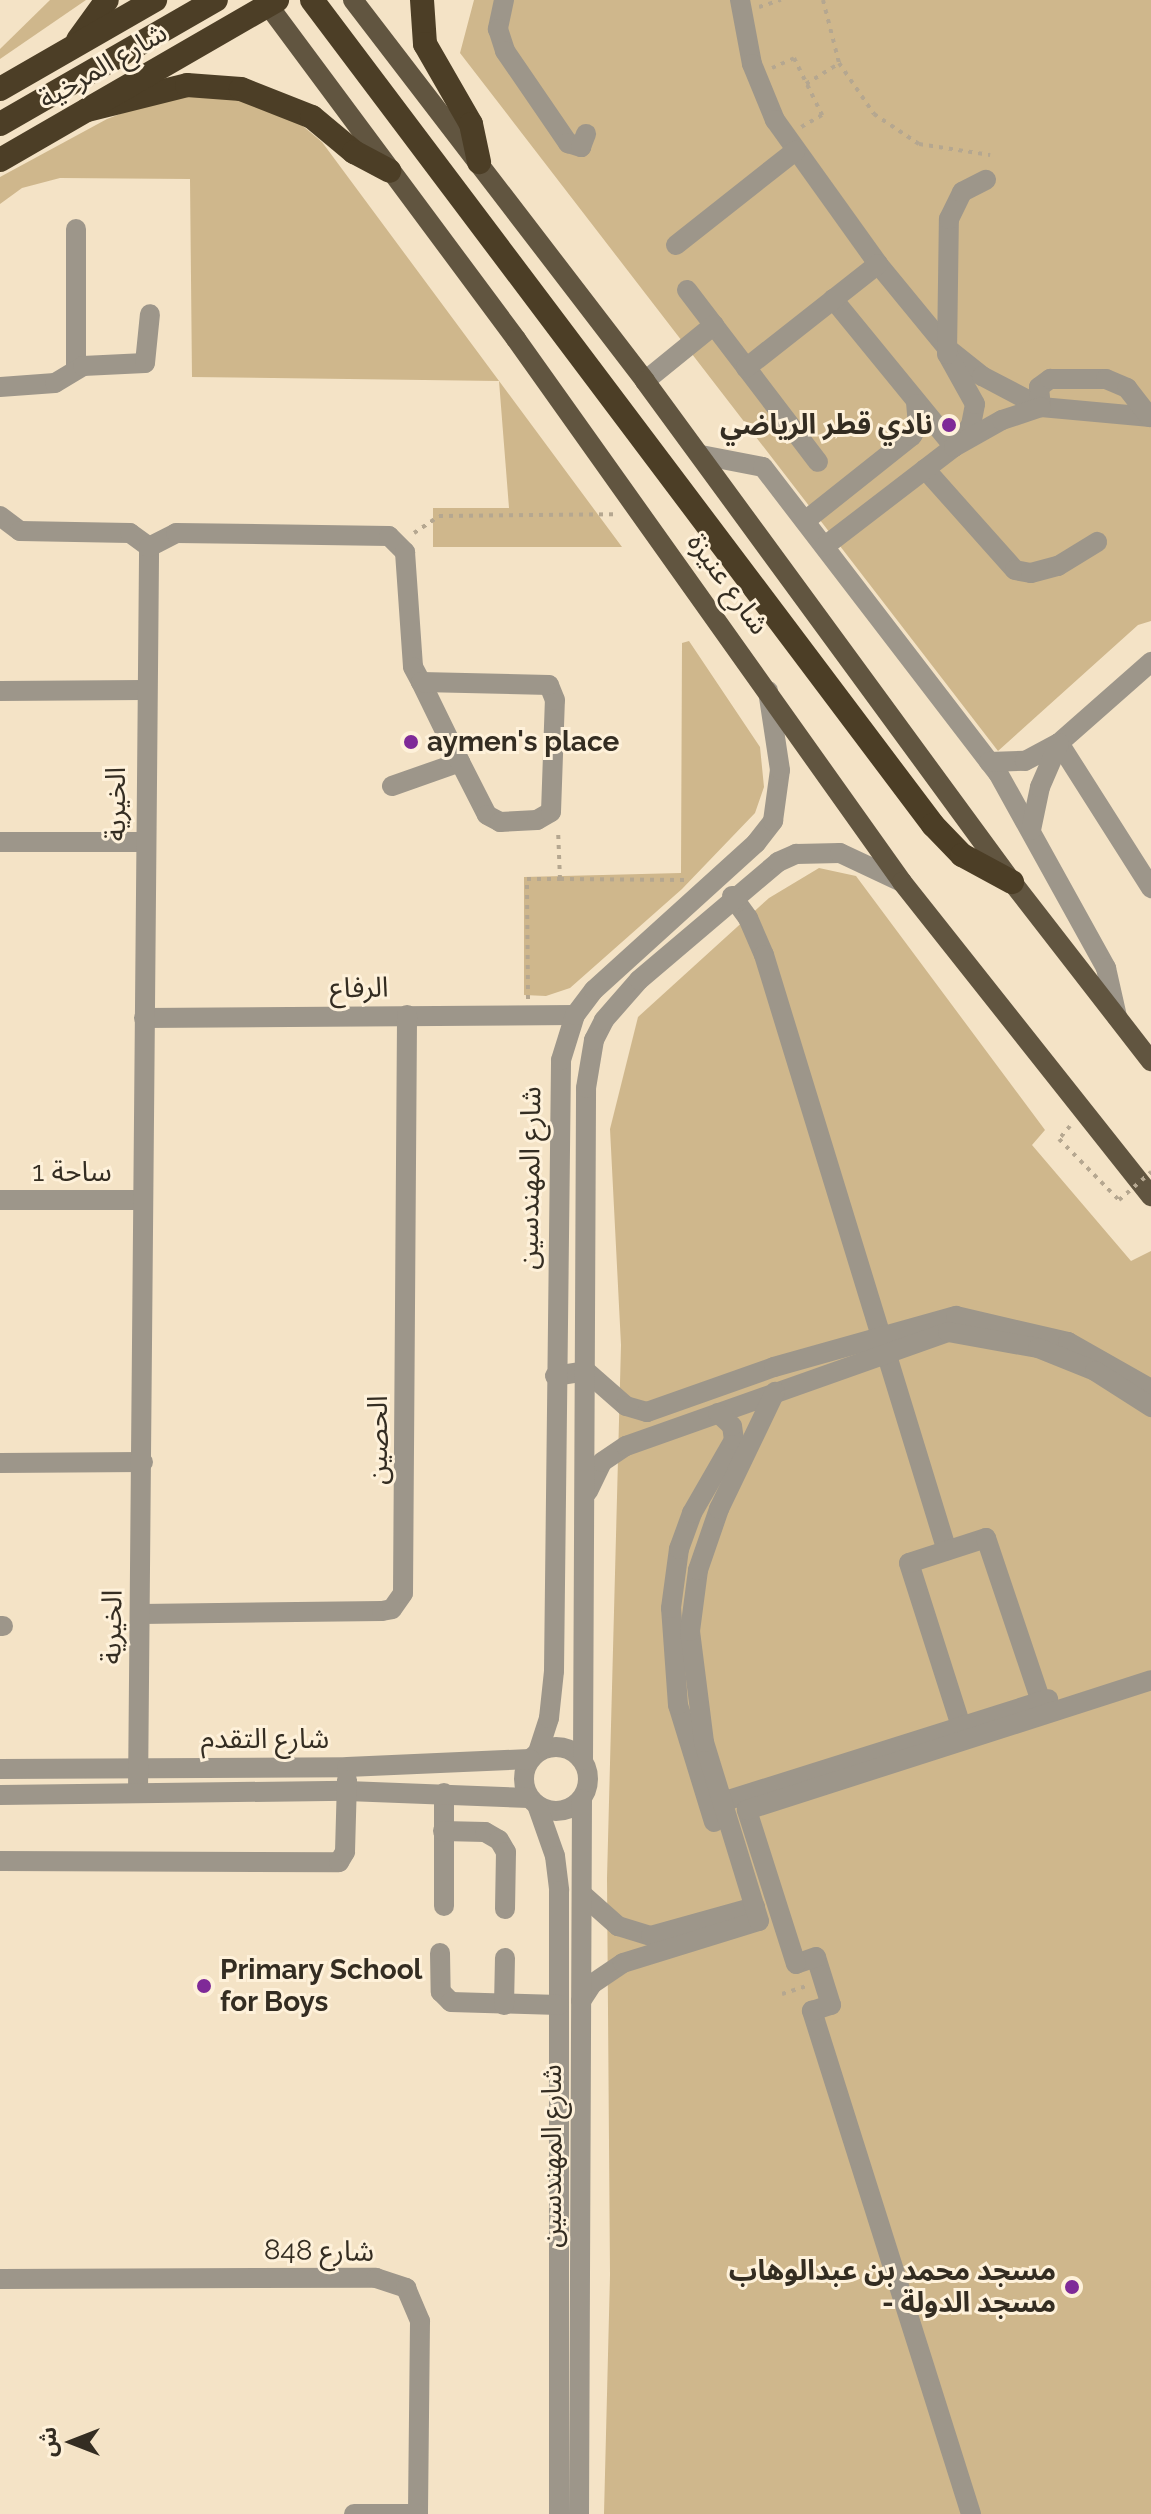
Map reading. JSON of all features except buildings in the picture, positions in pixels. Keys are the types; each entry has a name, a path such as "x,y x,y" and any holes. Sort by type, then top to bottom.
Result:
{"highway":[{"path":"75,46 107,0"},
{"name":"شارع المرخية","path":"0,89 155,0"},
{"path":"0,124 216,0"},
{"path":"312,0 933,825 962,855 1012,882"},
{"path":"422,0 425,44 471,124 479,162"},
{"name":"شارع المرخية","path":"0,160 270,1"},
{"path":"87,110 187,85 241,89 312,117 354,152 389,171"}],"main road":[{"name":"شارع عنيزة","path":"353,0 701,455 1012,882 1151,1061"},
{"name":"شارع عنيزة","path":"270,1 389,171 768,691 902,882 1151,1196"}],"street":[{"path":"504,0 498,29 505,51 568,143 581,147 586,134"},
{"path":"740,0 756,75 791,143 878,264 947,348 982,376 1041,407 1150,417"},
{"path":"676,245 791,143"},
{"path":"954,447 971,425 975,404 947,348 951,208 962,192 986,180"},
{"path":"76,229 76,369"},
{"path":"746,368 878,264"},
{"path":"687,290 818,462"},
{"path":"911,307 950,292"},
{"path":"833,299 954,447"},
{"path":"0,387 55,383 76,369 145,363 150,314"},
{"path":"645,381 714,325"},
{"path":"1041,407 1039,387 1050,379 1106,379 1127,388 1150,417"},
{"path":"805,521 912,436 918,425 916,404"},
{"path":"825,546 954,447 1002,420 1041,407"},
{"name":"شارع عنيزة","path":"701,455 763,467 989,762 1031,830 1106,968 1117,1017"},
{"path":"925,469 1015,570 1031,573 1058,566 1097,542"},
{"path":"0,516 20,531 130,533 149,547 176,533 377,535 399,543 405,552 410,655 421,682 460,762 491,820 537,820 551,812 555,700 549,685 421,682"},
{"name":"الخيرية","path":"138,1793 143,1462 144,690 149,547"},
{"path":"989,762 1025,761 1059,743 1151,662"},
{"path":"0,691 144,690"},
{"name":"شارع المهندسين","path":"534,1756 549,1718 554,1671 560,1071 575,1015 619,966 756,843 773,821 780,796 768,691"},
{"path":"1031,830 1040,787 1059,743"},
{"path":"1059,743 1151,888"},
{"path":"392,786 460,762"},
{"path":"0,842 144,842"},
{"name":"شارع المهندسين","path":"583,1760 586,1088 594,1040 617,1002 732,896 778,862 819,850 840,853 902,882"},
{"path":"732,896 748,918 764,955 947,1551"},
{"name":"الحصين","path":"141,1614 382,1611 392,1609 403,1593 407,1015"},
{"name":"الرفاع","path":"144,1018 575,1015"},
{"name":"ساحة 1","path":"0,1200 143,1200"},
{"path":"585,1499 602,1462 617,1451 775,1392 943,1317 991,1320 1078,1346 1151,1389"},
{"path":"555,1376 586,1371 626,1406 647,1412 883,1344 948,1332 991,1337 1095,1371 1151,1407"},
{"path":"749,1909 695,1700 692,1609 719,1509 775,1392"},
{"path":"581,2001 592,1984 623,1963 759,1921 749,1909 678,1705 671,1641 679,1549 700,1496 734,1440 732,1426 718,1413"},
{"path":"0,1463 143,1462"},
{"path":"961,1726 909,1563 986,1538 1041,1701"},
{"path":"722,1802 1151,1666"},
{"path":"971,2514 812,2011 831,2005 816,1957 796,1964 747,1810 1151,1680"},
{"path":"567,1748 583,1760 589,1780 582,1799 565,1810 533,1801 524,1778 534,1756 567,1748"},
{"name":"شارع التقدم","path":"0,1769 347,1767 534,1756"},
{"path":"0,1861 339,1862 345,1852 347,1767"},
{"name":"شارع التقدم","path":"0,1795 347,1791 444,1793 533,1801"},
{"path":"444,1793 444,1906"},
{"name":"شارع المهندسين","path":"579,2514 582,1799"},
{"name":"شارع المهندسين","path":"533,1801 559,1872 559,2514"},
{"path":"443,1831 485,1832 499,1840 506,1852 505,1909"},
{"path":"583,1895 618,1926 651,1936 749,1909"},
{"path":"440,1953 441,1992 451,2002 559,2005"},
{"path":"504,2005 505,1958"},
{"name":"شارع 848","path":"0,2279 376,2278 406,2288 420,2321 418,2514"},
{"path":"354,2514 418,2514"}],"path":[{"path":"823,0 839,63 874,114 907,138 948,152 990,155"},
{"path":"756,75 794,58 822,115 791,143"},
{"path":"806,84 839,63"},
{"path":"399,543 439,516 641,514"},
{"path":"551,812 558,830 560,879"},
{"path":"528,1015 527,879 712,882"},
{"path":"1059,1139 1119,1200 1151,1172"},
{"path":"782,1994 803,1987"}],"shaded area":[{"path":"50,0 86,0 0,59 0,49"},
{"name":"نادي قطر الرياضي","path":"474,0 1151,0 1151,621 1138,625 998,751 460,53"},
{"path":"169,95 256,100 291,116 322,142 622,547 433,547 433,508 509,508 499,381 192,377 190,179 60,178 22,188 0,204 0,177 107,119"},
{"path":"689,641 760,747 764,787 755,813 682,889 570,988 546,996 524,995 524,877 681,873 682,643"},
{"path":"819,868 856,876 1045,1130 1032,1145 1131,1261 1151,1251 1151,2514 604,2514 610,2275 607,1878 621,1345 610,1129 638,1017 769,898"}],"place":[{"name":"نادي قطر الرياضي","path":"949,425"},
{"name":"aymen's place","path":"411,742"},
{"name":"Primary School for Boys","path":"204,1986"},
{"name":"مسجد محمد بن عبدالوهاب - مسجد الدولة","path":"1072,2287"}]}
